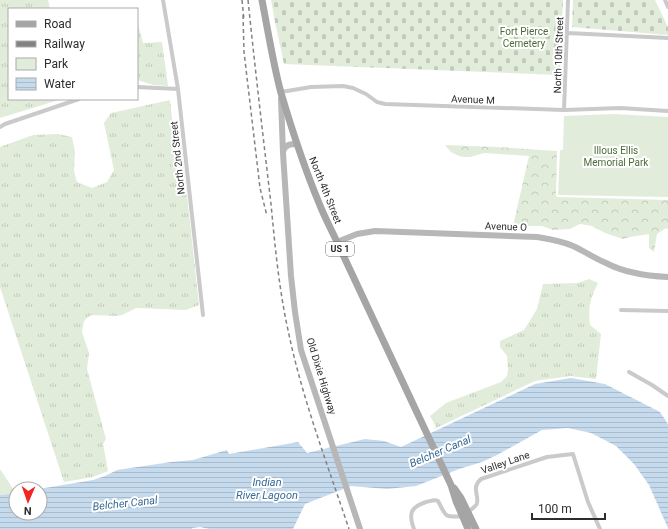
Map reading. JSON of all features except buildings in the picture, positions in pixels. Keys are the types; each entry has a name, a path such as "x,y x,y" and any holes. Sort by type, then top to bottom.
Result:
{"main road":[{"name":"North 4th Street","path":"262,0 281,92 297,144 317,199 451,485 456,501 465,514"},
{"name":"US 1","path":"465,514 468,529"},
{"name":"US 1","path":"465,514 476,529"}],"street":[{"name":"North 2nd Street","path":"163,0 178,90 202,315"},
{"name":"North 10th Street","path":"564,110 568,0"},
{"path":"665,0 668,8"},
{"path":"568,33 668,38"},
{"name":"Avenue M","path":"281,92 311,87 343,86 353,88 366,94 377,102 385,104 564,110 623,108 668,112"},
{"path":"138,87 178,90"},
{"name":"Old Dixie Highway","path":"281,92 283,153 291,276 301,350 360,529"},
{"path":"0,127 76,100"},
{"path":"283,153 284,148 288,144 297,144"},
{"name":"Avenue O","path":"337,242 357,234 375,231 537,237 572,245 606,264 629,272 649,276 668,277"},
{"path":"621,310 668,311"},
{"path":"629,372 668,396"},
{"name":"Valley Lane","path":"465,514 477,503 476,486 481,479 547,456 573,454 588,502 600,529"},
{"path":"414,529 411,514 414,508 417,505 432,500 438,501 447,516 450,517 465,514"}],"green space":[{"path":"0,0 48,0 50,8 8,8 8,100 59,100 0,118"},
{"name":"Fort Pierce Cemetery","path":"271,0 563,0 560,75 284,64"},
{"path":"573,0 655,0 668,27 668,35 572,27"},
{"path":"138,24 143,43 162,42 168,86 154,85 138,80"},
{"path":"170,100 174,137 181,140 199,305 186,310 136,308 122,315 116,316 92,315 84,321 82,332 89,353 87,369 106,439 103,444 108,471 93,477 64,482 0,287 0,147 33,135 58,134 72,137 75,152 74,171 77,182 92,188 107,182 114,170 104,123 111,113"},
{"name":"Illous Ellis Memorial Park","path":"613,114 668,117 668,197 558,195 560,150 563,150 564,116"},
{"path":"445,145 557,151 557,197 668,200 668,229 666,228 657,234 654,252 649,248 649,234 623,239 605,233 592,226 580,224 570,229 553,230 542,226 513,226 529,156 484,153 464,157 451,152"},
{"path":"589,279 598,283 591,299 589,313 590,325 601,334 596,379 570,376 535,381 433,429 436,427 430,416 446,403 501,382 507,376 507,356 500,347 500,341 524,330 537,309 543,284 578,283"},
{"path":"0,469 8,481 8,494 0,495"}],"water":[{"name":"Indian River Lagoon","path":"571,378 605,384 660,412 668,424 668,528 649,485 634,464 616,446 591,433 568,428 542,430 482,462 459,469 416,486 387,489 351,486 305,504 293,529 209,529 200,527 192,529 0,529 0,495 8,494 8,521 48,521 48,488 93,480 117,470 193,460 227,450 229,454 298,442 307,453 365,439 384,441 401,447 535,384"}],"railway":[{"path":"242,0 244,20"},
{"path":"248,0 276,252 285,315 300,380 349,529"},
{"path":"243,15 244,52 260,188 267,216"}],"water label":[{"name":"Belcher Canal","path":"440,451"},
{"name":"Belcher Canal","path":"125,503"}]}
